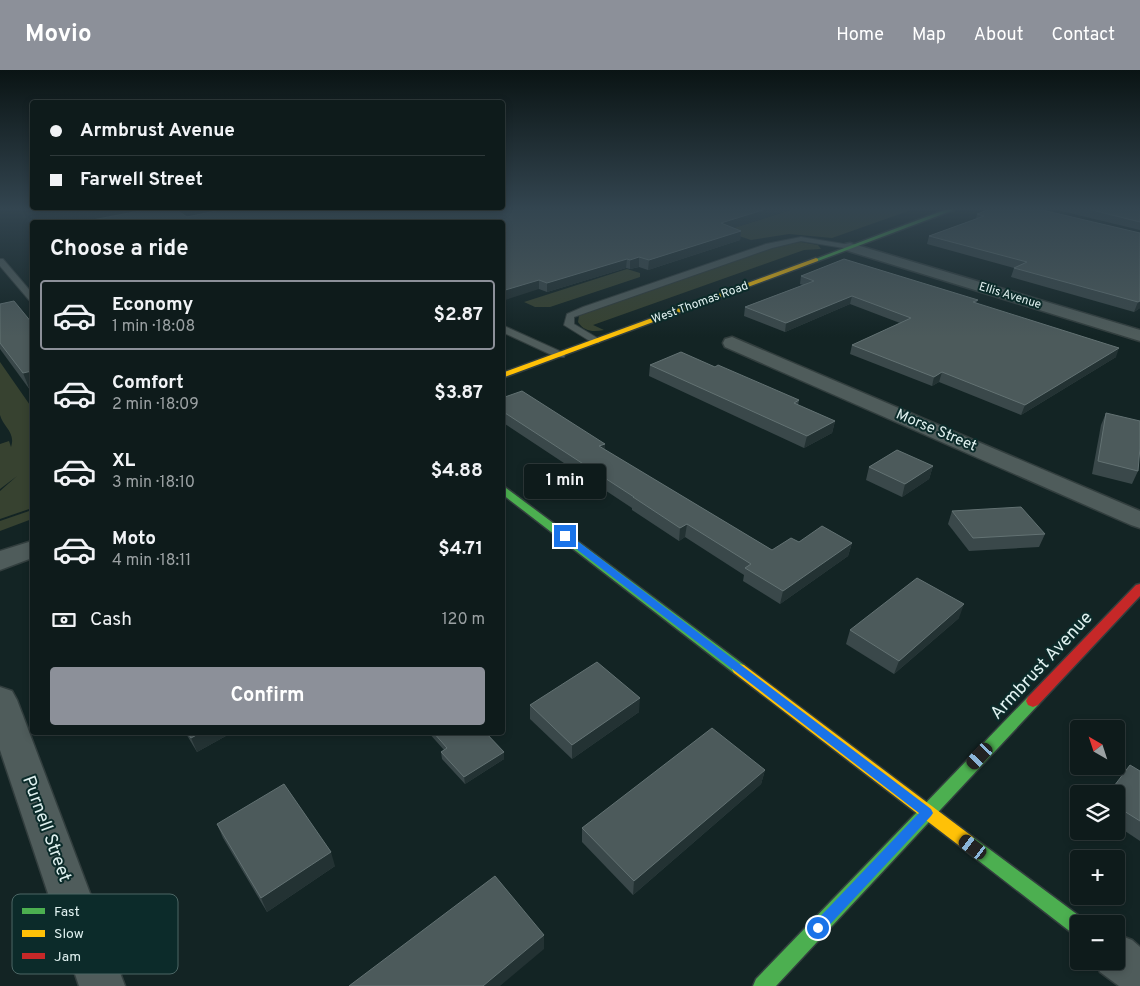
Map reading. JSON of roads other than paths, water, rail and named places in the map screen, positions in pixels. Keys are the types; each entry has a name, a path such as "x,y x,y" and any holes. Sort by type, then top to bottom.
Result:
{"street":[{"name":"West Thomas Road","path":"505,375 837,252"},
{"name":"Ellis Avenue","path":"865,252 1140,336"},
{"name":"Morse Street","path":"732,343 1140,520"},
{"path":"505,490 1070,920"},
{"path":"0,561 30,550"},
{"name":"Armbrust Avenue","path":"763,986 1140,588"},
{"name":"Purnell Street","path":"0,700 69,894"},
{"path":"1125,963 1140,974"},
{"name":"Purnell Street","path":"98,974 102,986"}],"lane":[{"path":"596,341 569,325 570,316 751,252"},
{"path":"0,261 30,296"},
{"path":"505,329 560,354"}]}
